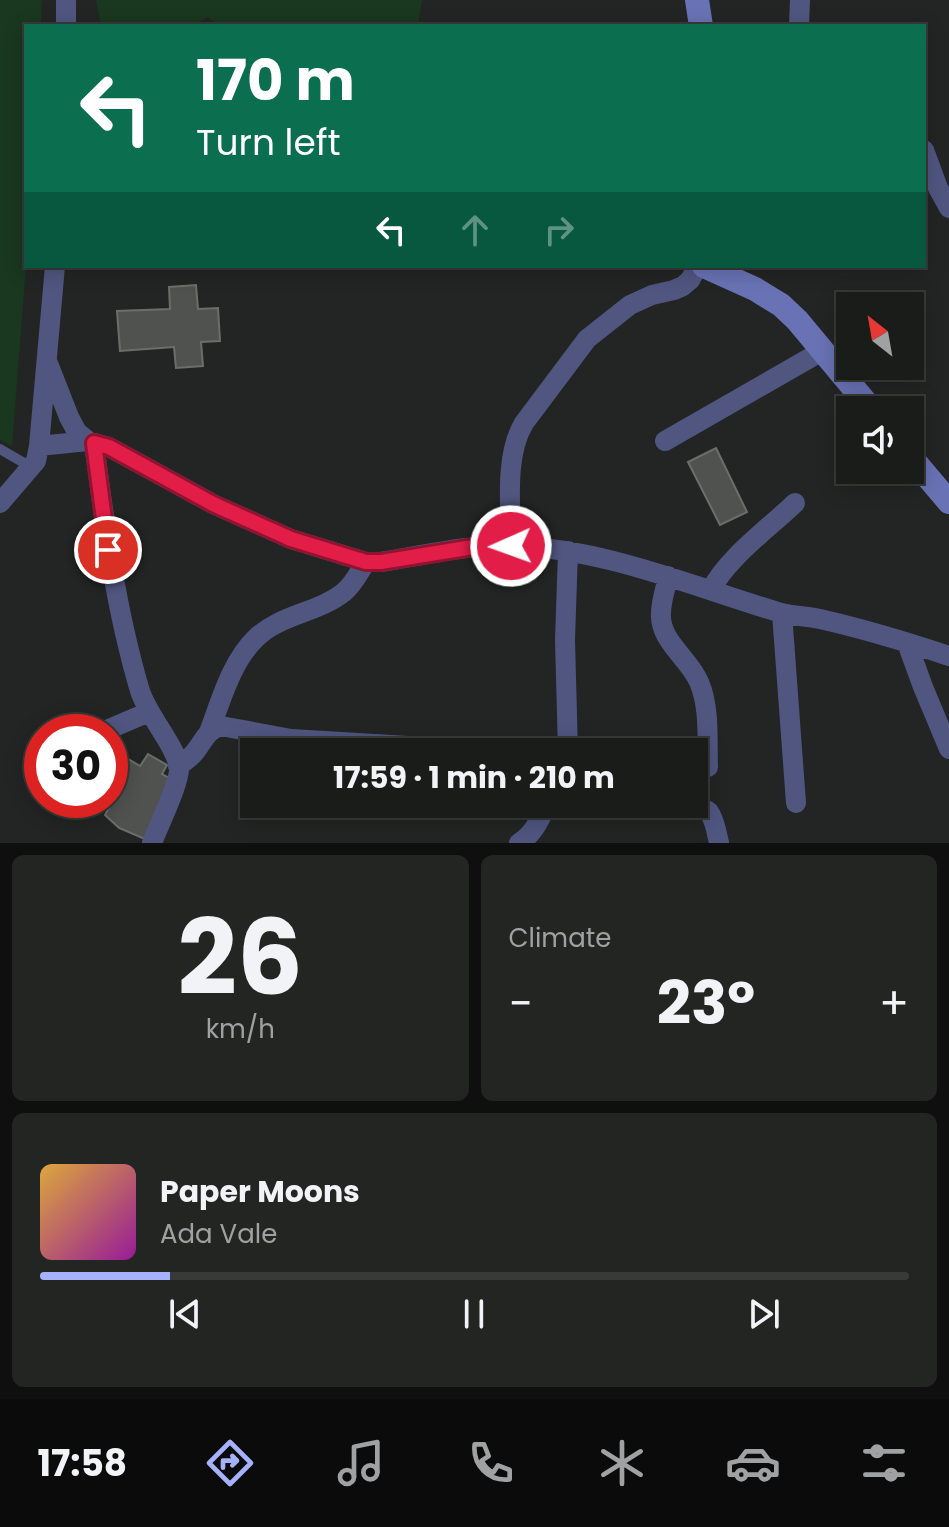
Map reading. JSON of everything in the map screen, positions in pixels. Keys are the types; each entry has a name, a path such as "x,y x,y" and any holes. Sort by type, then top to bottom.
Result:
{"street":[{"path":"66,0 66,24"},
{"path":"697,0 701,24"},
{"path":"799,24 800,0"},
{"path":"926,155 949,208"},
{"path":"0,503 36,461 55,268"},
{"path":"511,546 512,457 517,435 524,423 587,339 630,305 683,286 699,268"},
{"path":"706,268 755,289 781,305 860,396"},
{"path":"665,441 822,351"},
{"path":"47,361 77,432 91,442 114,585 139,689 178,766 179,772 152,843"},
{"path":"39,446 91,442 109,447 213,504 291,539 366,562 473,547 511,546 568,551 603,557 782,613 819,619 949,656"},
{"path":"924,472 947,497"},
{"path":"711,590 718,576 795,503"},
{"path":"568,551 565,640 568,738"},
{"path":"178,766 192,756 209,732 242,654 257,637 277,623 336,598 351,585 366,562"},
{"path":"668,576 661,613 662,625 666,635 694,671 702,690 707,738"},
{"path":"782,613 796,803"},
{"path":"907,643 949,749"},
{"path":"128,721 149,712"},
{"path":"209,732 221,726 286,738"},
{"path":"708,812 719,843"},
{"path":"519,843 534,831 540,818"}],"lane":[{"path":"0,449 31,467"}],"green space":[{"path":"0,0 42,0 41,24 24,24 26,268 12,446 0,440"},
{"path":"96,0 422,0 418,24 216,24 208,17 196,24 101,24"}],"building":[{"path":"196,285 198,309 218,308 220,341 201,342 203,366 176,368 174,347 120,351 117,311 170,309 169,287"},
{"path":"716,448 747,512 720,525 688,462"},
{"path":"148,754 167,765 162,774 171,779 147,840 119,828 108,818 128,818 128,759 140,766"}],"route":[{"path":"108,550 94,443 109,447 213,504 291,539 366,562 473,547 511,546"}]}
